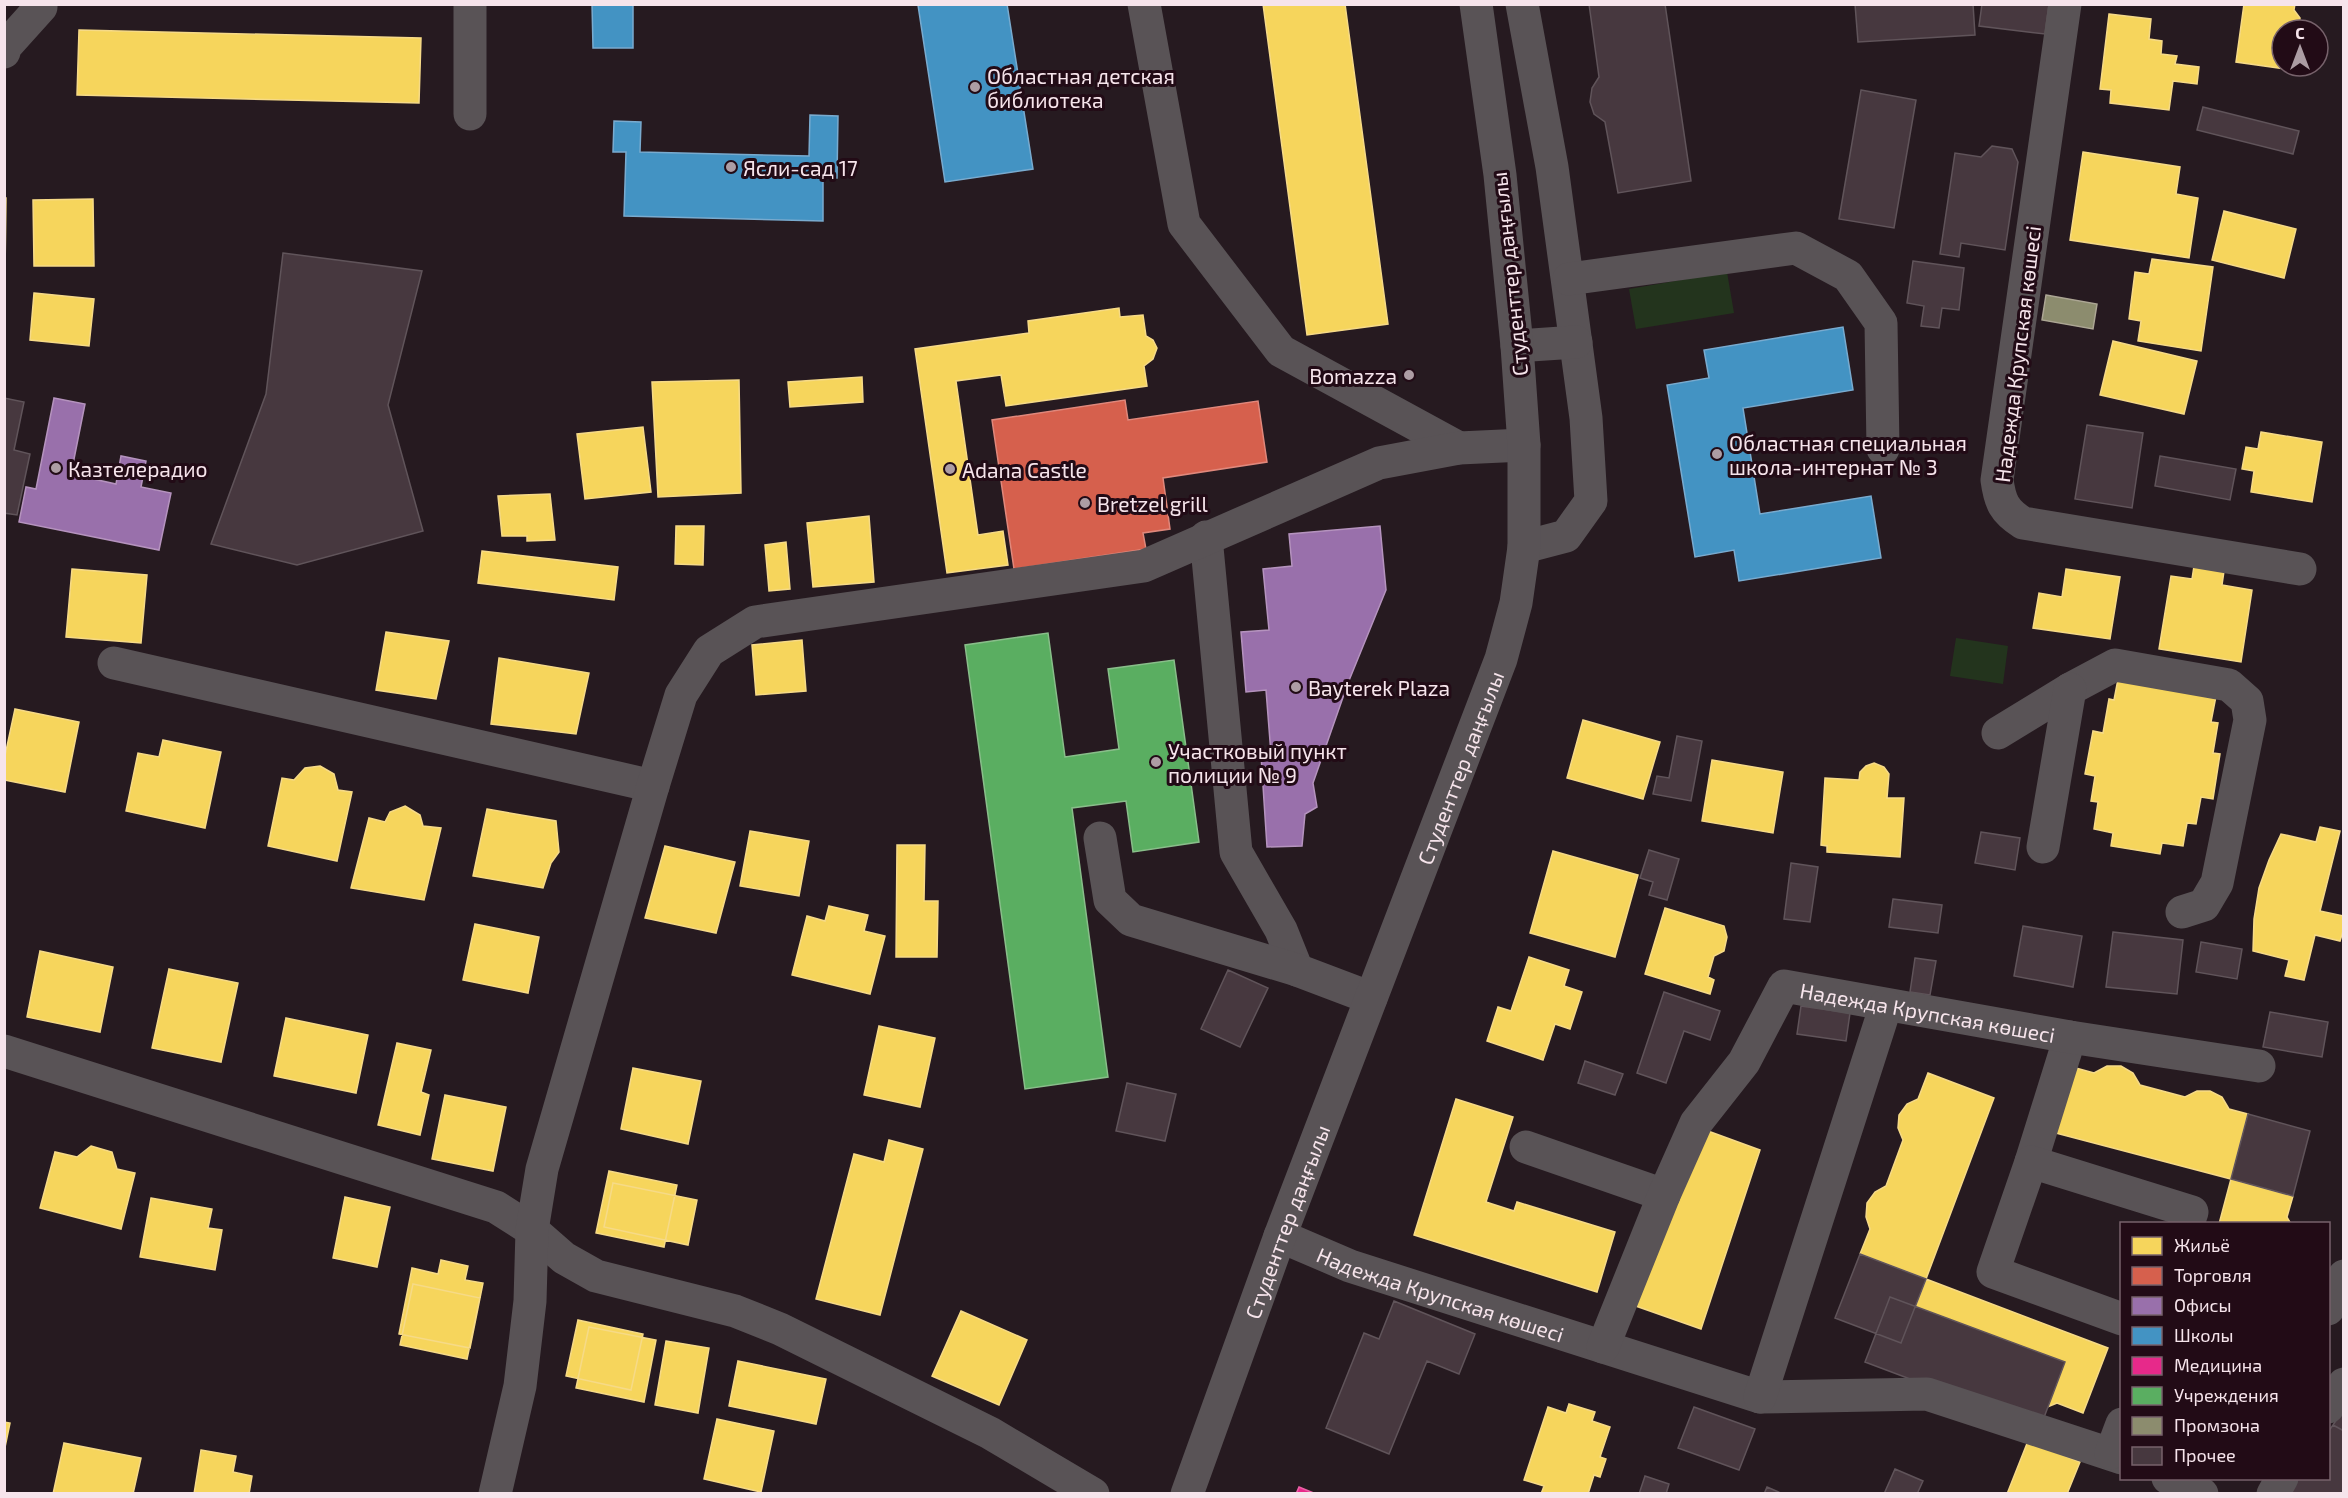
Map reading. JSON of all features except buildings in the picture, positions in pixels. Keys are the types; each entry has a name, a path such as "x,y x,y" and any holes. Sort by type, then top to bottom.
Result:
{"street":[{"path":"470,4 470,114"},
{"path":"1144,4 1184,224 1281,351 1459,448"},
{"name":"Студенттер даңғылы","path":"1187,1494 1280,1236 1501,659 1516,603 1524,547 1524,446 1517,346 1500,175 1476,4"},
{"path":"1522,4 1552,167 1569,279 1586,418 1591,501 1566,536 1524,547"},
{"name":"Надежда Крупская көшесі","path":"2065,4 1997,480 2000,499 2010,515 2023,523 2300,568"},
{"path":"4,12 41,6"},
{"path":"4,52 5,47 41,6"},
{"path":"1500,175 1552,167"},
{"path":"1569,279 1796,248 1848,276 1881,323 1883,449"},
{"path":"1517,346 1576,342"},
{"path":"495,1494 520,1386 530,1302 532,1230 542,1169 681,695 709,651 755,622 1144,566 1379,463 1459,448 1524,446"},
{"path":"1206,537 1236,852 1281,930 1297,970"},
{"path":"114,663 653,786"},
{"path":"1998,733 2070,689 2115,665 2229,685 2247,701 2250,720 2217,883 2204,905 2182,912"},
{"path":"2043,847 2070,689"},
{"path":"1100,838 1110,900 1131,920 1297,970 1371,998"},
{"name":"Надежда Крупская көшесі","path":"1603,1347 1664,1195 1696,1123 1744,1062 1784,986 2070,1037 2259,1066"},
{"path":"1760,1397 1886,1005"},
{"path":"2070,1037 2031,1162 1993,1272 2120,1319"},
{"path":"4,1051 496,1207 532,1230 564,1258 596,1276 735,1311 780,1329 990,1433 1093,1494"},
{"path":"1526,1147 1664,1195"},
{"path":"2031,1162 2192,1212 2189,1222"},
{"name":"Надежда Крупская көшесі","path":"1280,1236 1350,1266 1760,1397 1927,1394 2118,1445"},
{"path":"2330,1305 2343,1276"},
{"path":"2330,1404 2343,1384"},
{"path":"2170,1480 2202,1494"},
{"path":"2273,1494 2282,1480"}],"green space":[{"path":"1727,272 1734,313 1636,329 1629,289"},
{"path":"1956,638 2008,646 2003,684 1950,676"}],"place":[{"name":"Областная детская библиотека","path":"975,87"},
{"name":"Ясли-сад 17","path":"731,167"},
{"name":"Bomazza","path":"1409,375"},
{"name":"Областная специальная школа-интернат № 3","path":"1717,454"},
{"name":"Казтелерадио","path":"56,468"},
{"name":"Adana Сastle","path":"950,469"},
{"name":"Bretzel grill","path":"1085,503"},
{"name":"Bayterek Plaza","path":"1296,687"},
{"name":"Участковый пункт полиции № 9","path":"1156,762"}]}
